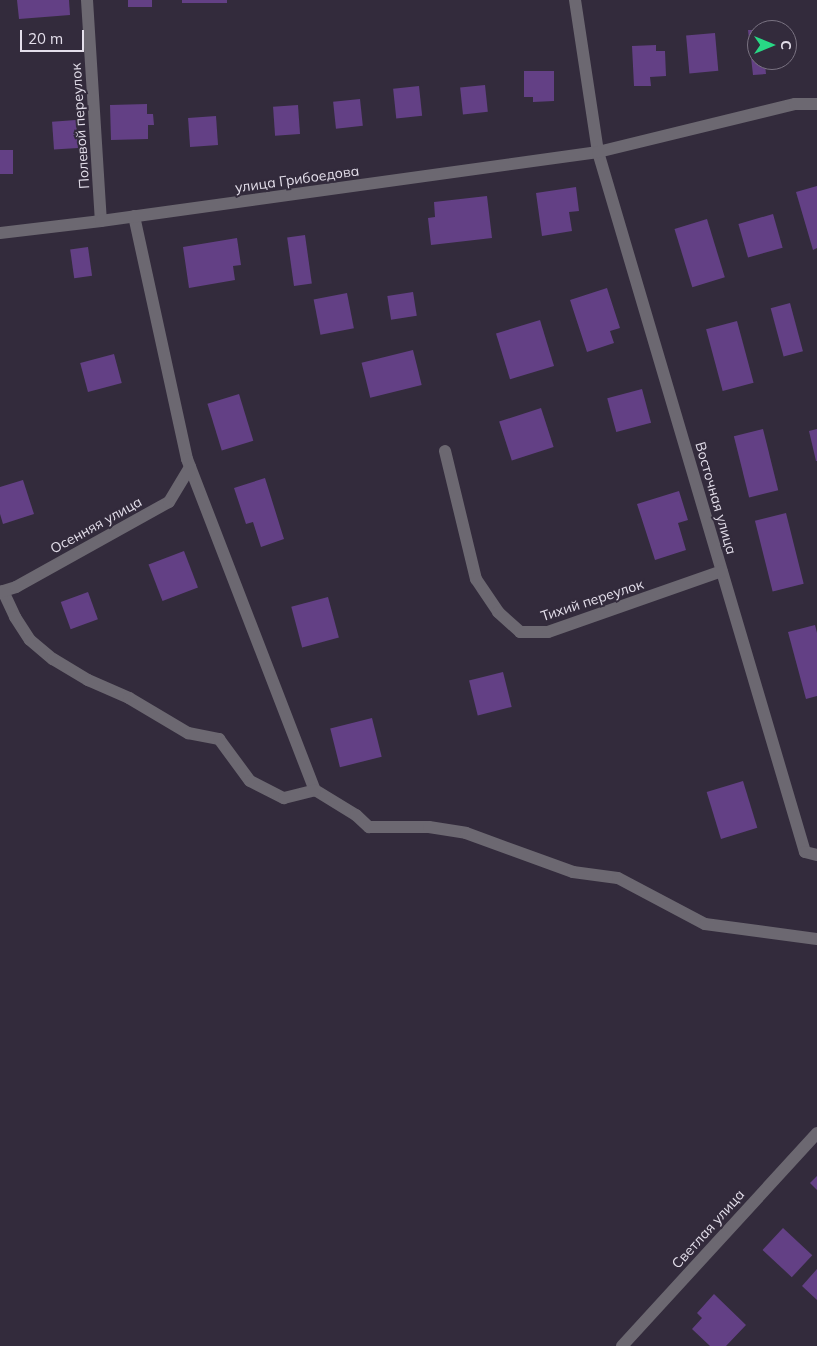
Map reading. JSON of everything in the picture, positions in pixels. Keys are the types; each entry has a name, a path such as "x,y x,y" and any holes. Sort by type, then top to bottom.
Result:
{"street":[{"name":"Полевой переулок","path":"87,0 101,221"},
{"name":"Восточная улица","path":"576,0 598,152 722,571 811,854"},
{"name":"улица Грибоедова","path":"0,233 101,221 598,152 795,104 817,104"},
{"path":"134,216 190,467 315,790 356,815 369,827 429,827 466,834 573,872 618,878 705,924 817,939"},
{"name":"Тихий переулок","path":"444,451 476,579 498,612 520,632 548,632 722,571"},
{"name":"Осенняя улица","path":"2,591 16,587 169,502 190,467"},
{"path":"2,591 15,617 30,640 53,659 88,680 128,698 188,733 219,739 250,781 284,798 315,790"},
{"name":"Светлая улица","path":"622,1346 817,1133"}],"building":[{"path":"17,0 69,0 70,15 19,19"},
{"path":"128,0 152,0 152,7 128,7"},
{"path":"182,0 227,0 227,3 182,3"},
{"path":"715,33 718,71 689,73 686,36"},
{"path":"656,45 656,51 665,51 666,76 650,77 651,86 634,86 632,46"},
{"path":"752,70 766,70 766,74 753,75"},
{"path":"524,71 554,71 554,101 533,102 533,97 524,97"},
{"path":"485,85 488,112 463,114 460,88"},
{"path":"419,86 422,116 396,119 393,89"},
{"path":"360,99 363,126 336,129 333,102"},
{"path":"147,104 147,114 153,114 154,125 148,125 148,139 111,140 110,105"},
{"path":"298,105 300,134 275,136 273,107"},
{"path":"216,116 218,145 190,147 188,118"},
{"path":"76,120 78,148 54,150 52,122"},
{"path":"0,150 13,150 13,174 0,174"},
{"path":"817,186 817,248 813,250 796,192"},
{"path":"576,187 579,211 569,212 572,231 542,236 536,193"},
{"path":"487,196 492,238 431,245 428,218 435,217 434,202"},
{"path":"773,214 783,248 748,258 738,224"},
{"path":"707,219 725,277 692,287 674,229"},
{"path":"305,235 312,284 294,286 287,238"},
{"path":"237,238 241,265 233,266 235,280 189,288 183,247"},
{"path":"88,247 92,276 74,278 70,250"},
{"path":"607,288 620,328 610,331 614,343 587,352 570,300"},
{"path":"413,292 417,316 391,320 387,296"},
{"path":"347,293 354,328 320,335 314,299"},
{"path":"790,303 803,351 784,356 771,308"},
{"path":"540,320 554,366 510,379 496,333"},
{"path":"737,321 754,383 723,391 706,329"},
{"path":"413,350 422,385 370,398 362,363"},
{"path":"114,354 122,383 88,392 80,363"},
{"path":"642,389 651,423 616,432 607,398"},
{"path":"239,394 253,441 222,451 207,404"},
{"path":"541,408 554,447 512,461 499,422"},
{"path":"763,429 778,490 749,497 734,436"},
{"path":"817,429 817,461 816,461 809,431"},
{"path":"265,478 284,539 261,547 253,522 246,524 234,488"},
{"path":"23,480 34,514 3,524 0,514 0,487"},
{"path":"679,491 688,520 678,523 686,550 655,560 637,504"},
{"path":"786,513 804,584 773,592 755,521"},
{"path":"184,551 198,587 163,601 149,565"},
{"path":"88,592 98,619 71,629 61,602"},
{"path":"328,597 339,638 302,647 291,607"},
{"path":"815,625 817,633 817,696 806,699 788,632"},
{"path":"503,672 512,707 478,715 469,680"},
{"path":"372,718 382,757 340,767 330,728"},
{"path":"743,781 757,828 721,839 707,792"},
{"path":"817,1176 817,1190 810,1183"},
{"path":"783,1228 812,1255 792,1277 763,1250"},
{"path":"817,1269 817,1300 802,1286"},
{"path":"714,1294 746,1325 726,1346 710,1346 692,1329 702,1318 697,1313"}]}
